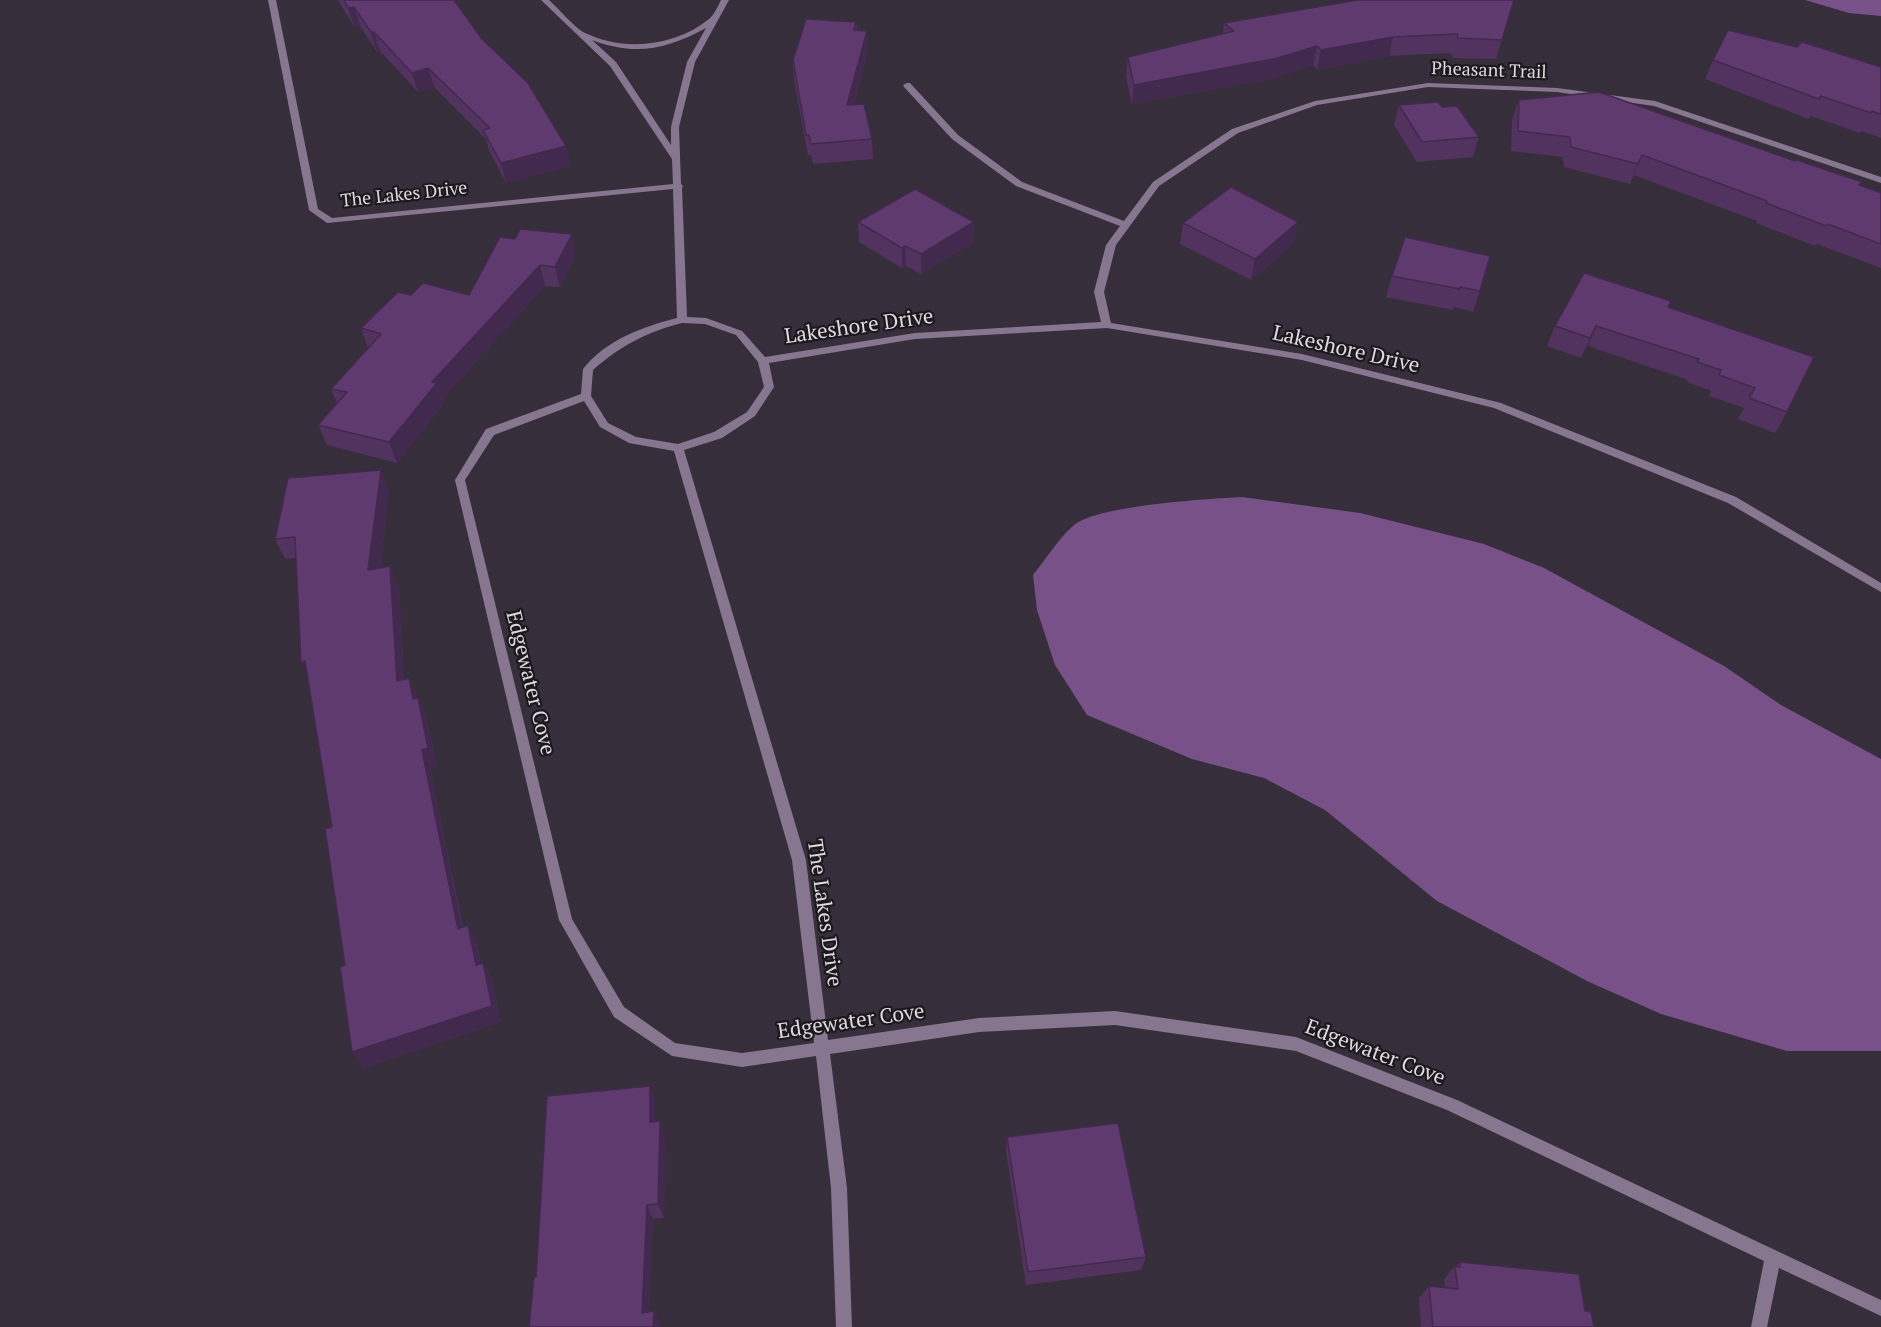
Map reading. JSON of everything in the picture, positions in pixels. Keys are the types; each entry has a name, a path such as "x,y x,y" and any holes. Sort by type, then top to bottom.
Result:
{"street":[{"name":"The Lakes Drive","path":"272,0 314,210 330,221 679,186"},
{"path":"545,0 613,64 677,160"},
{"path":"682,320 679,186 675,127 691,62 725,0"},
{"path":"580,33 620,46 657,46 691,34 714,19"},
{"name":"Pheasant Trail","path":"1107,325 1099,292 1111,245 1156,184 1235,131 1315,103 1428,84 1557,90 1655,104 1881,180"},
{"path":"907,85 955,137 1019,183 1126,225"},
{"path":"682,320 706,321 739,333 763,361 769,387 751,414 718,435 678,448 633,440 604,426 586,396 588,369 612,347 646,328 682,320"},
{"name":"Lakeshore Drive","path":"763,361 915,336 1107,325 1302,357 1497,405 1732,500 1881,588"},
{"name":"Edgewater Cove","path":"586,396 490,432 460,480 566,920 619,1012 672,1049 742,1060 979,1025 1115,1018 1296,1044 1452,1105 1881,1308"},
{"name":"The Lakes Drive","path":"678,448 799,860 838,1188 844,1327"},
{"path":"1759,1327 1773,1257"}],"shaded area":[{"path":"1805,0 1881,0 1881,16 1849,13"},
{"path":"1242,497 1360,513 1484,544 1544,568 1724,666 1781,705 1881,759 1881,1051 1787,1051 1661,1014 1587,981 1437,901 1325,810 1264,778 1192,759 1087,715 1055,665 1037,610 1033,575 1068,530 1087,518 1106,512 1155,504"}],"building":[{"path":"344,0 454,0 482,39 528,83 566,146 501,163 483,130 490,128 428,68 412,73 374,32 371,32 354,7 348,8"},
{"path":"1357,0 1514,0 1502,40 1458,38 1457,34 1393,37 1321,50 1317,46 1278,58 1134,85 1128,57 1234,31 1224,23"},
{"path":"806,19 856,22 854,30 867,31 847,105 864,104 872,139 811,144 809,135 806,135 793,60"},
{"path":"1728,30 1797,47 1802,42 1881,67 1881,114 1872,111 1871,113 1821,96 1819,99 1713,60"},
{"path":"1599,92 1795,161 1862,182 1859,185 1881,193 1881,244 1828,224 1826,226 1766,203 1767,201 1642,155 1638,164 1571,147 1570,137 1518,131 1519,100"},
{"path":"1438,102 1442,107 1457,106 1479,137 1422,142 1399,105"},
{"path":"1231,187 1298,222 1255,259 1183,223"},
{"path":"915,189 974,222 921,254 905,246 902,248 858,222"},
{"path":"520,229 572,234 555,267 540,265 432,382 437,383 389,442 318,425 347,392 331,389 381,334 361,328 398,292 411,295 423,283 469,295 500,237 515,239"},
{"path":"1405,237 1490,256 1480,291 1392,276"},
{"path":"1584,273 1671,301 1668,307 1814,357 1787,412 1749,398 1755,388 1719,375 1721,370 1697,362 1699,359 1596,326 1590,338 1555,326"},
{"path":"381,470 368,570 390,566 397,681 409,678 413,699 418,698 428,748 422,750 458,929 468,925 476,965 483,963 492,1006 352,1052 340,967 345,965 325,829 332,827 305,661 301,662 295,537 275,539 288,478"},
{"path":"650,1086 650,1122 660,1121 658,1204 647,1205 642,1313 654,1311 653,1327 529,1327 534,1277 536,1277 547,1096"},
{"path":"1118,1123 1146,1257 1028,1272 1007,1137"},
{"path":"1460,1262 1579,1274 1585,1311 1591,1312 1594,1327 1433,1327 1429,1286 1458,1289 1455,1266 1460,1267"}]}
